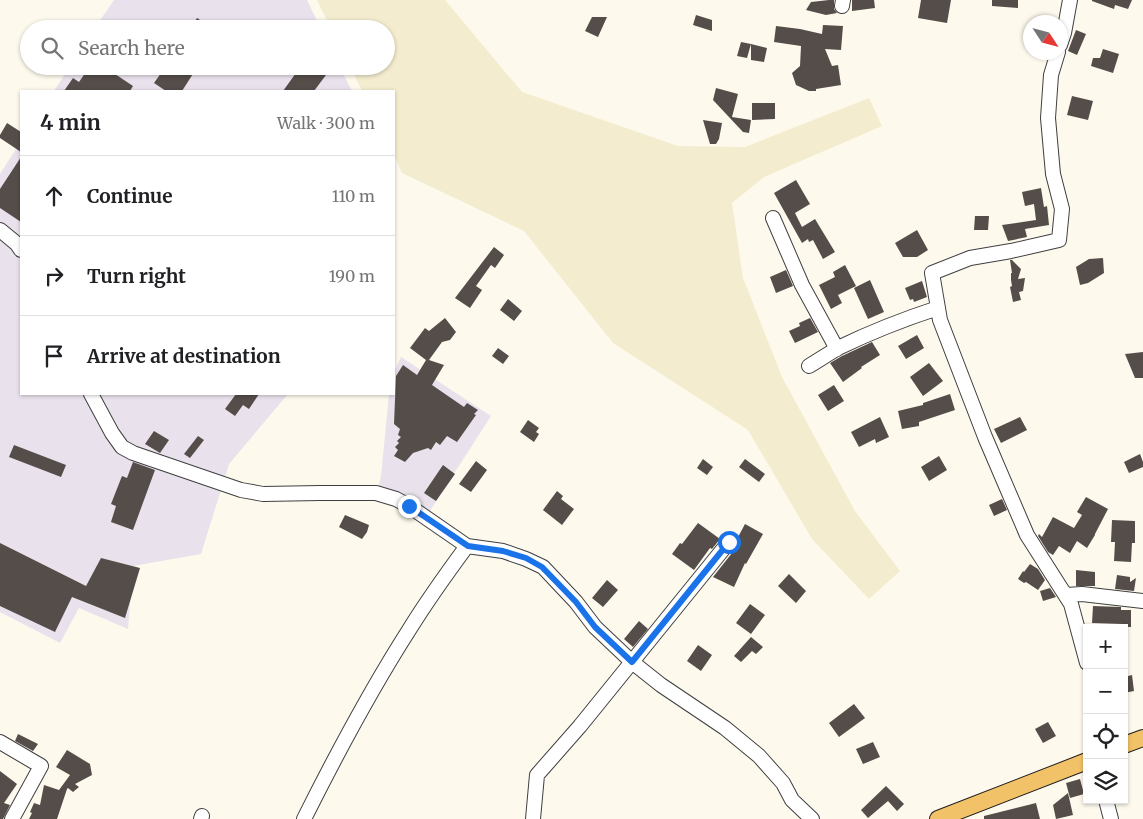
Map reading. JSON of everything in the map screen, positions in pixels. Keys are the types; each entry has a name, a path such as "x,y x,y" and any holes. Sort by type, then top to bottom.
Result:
{"main road":[{"path":"1128,744 1143,738"},
{"path":"938,819 1083,763"}],"street":[{"path":"1067,15 1070,0"},
{"path":"1056,60 1052,75 1048,118 1053,174 1062,208 1060,240 1019,250 970,258 932,273 940,320 985,437 1028,535 1071,604 1083,649"},
{"path":"773,218 802,285 837,349"},
{"path":"0,230 20,248"},
{"path":"809,366 837,349 895,323 938,308"},
{"path":"93,395 112,433 122,447 133,453 241,490 263,494 328,492 376,494 409,506 468,546 503,551 526,558 542,567 576,602 595,627 632,662 661,685 725,728 759,756 783,783 792,800 812,819"},
{"path":"533,819 537,774 580,726 729,542"},
{"path":"304,819 335,756 375,685 439,584 468,546"},
{"path":"1066,595 1082,594 1143,600"},
{"path":"0,742 41,766 12,819"},
{"path":"1107,804 1111,819"}],"shaded area":[{"path":"114,0 307,0 317,20 100,20"},
{"path":"317,0 445,0 522,92 678,146 745,147 869,98 882,126 764,177 732,203 743,278 782,377 855,511 900,571 869,599 812,539 748,430 613,343 524,231 402,173 395,157 395,90 362,90 354,75 395,75 395,20 327,20"},
{"path":"64,75 344,75 351,90 55,90"},
{"path":"20,143 20,395 287,395 229,464 201,554 133,566 128,629 79,608 60,643 0,612 0,174"},
{"path":"401,357 491,416 426,517 377,493 381,476 389,395 395,395 395,370"}],"building":[{"path":"834,0 834,9 837,13 826,15 806,10 811,2"},
{"path":"852,0 874,0 875,8 852,11"},
{"path":"921,0 951,0 947,23 918,18"},
{"path":"992,0 1018,0 1018,8 992,6"},
{"path":"1092,0 1132,0 1128,9 1115,5 1114,9"},
{"path":"696,15 712,20 712,31 693,25"},
{"path":"592,17 607,17 598,37 585,31"},
{"path":"823,25 843,26 841,50 825,49 832,66 838,65 841,85 809,91 796,85 792,73 800,66 801,46 774,42 776,26 822,34"},
{"path":"1076,30 1086,34 1077,55 1068,51"},
{"path":"741,42 751,44 747,58 737,56"},
{"path":"751,44 767,48 764,62 751,60"},
{"path":"1103,49 1119,54 1113,73 1091,66 1093,58 1100,58"},
{"path":"84,75 116,75 133,86 131,90 65,90 73,78 79,82"},
{"path":"160,75 192,75 183,90 164,90 154,83"},
{"path":"295,75 326,75 315,90 284,90"},
{"path":"716,88 738,94 732,117 751,120 749,133 743,132 713,100"},
{"path":"1072,96 1093,101 1088,120 1067,115"},
{"path":"752,103 775,103 775,119 752,120"},
{"path":"703,120 722,123 719,139 716,144 710,144"},
{"path":"7,123 20,131 20,151 0,138"},
{"path":"20,159 20,221 0,208 0,189"},
{"path":"796,180 810,204 795,213 802,227 815,219 835,252 823,259 813,240 809,242 808,239 802,243 774,193"},
{"path":"1041,188 1044,207 1047,206 1049,225 1025,229 1027,237 1008,241 1002,225 1036,220 1034,204 1025,206 1022,192"},
{"path":"975,216 989,216 988,230 974,230"},
{"path":"917,230 928,250 917,257 903,257 895,243"},
{"path":"494,247 504,255 495,268 491,265 476,286 482,290 470,308 455,298"},
{"path":"1103,258 1104,273 1088,283 1080,285 1076,267 1089,259"},
{"path":"1010,260 1021,269 1018,279 1025,278 1023,291 1019,292 1021,300 1013,302 1010,287 1012,286 1012,273"},
{"path":"845,265 856,286 838,295 842,303 831,309 819,285 835,277 833,272"},
{"path":"786,270 793,286 776,293 770,277"},
{"path":"870,280 884,312 868,319 854,288"},
{"path":"922,281 927,297 914,302 913,299 910,300 905,288"},
{"path":"508,299 522,311 514,321 500,310"},
{"path":"445,318 456,332 450,340 442,342 429,360 444,365 432,385 464,407 467,403 478,410 457,442 447,436 440,445 436,442 431,450 428,448 413,453 405,462 394,456 398,450 395,447 399,443 397,441 401,437 398,435 400,429 394,424 396,376 403,365 417,375 426,360 410,348 425,328 429,331"},
{"path":"810,318 818,332 795,343 789,331 800,326 799,323"},
{"path":"917,335 924,348 906,359 898,346"},
{"path":"872,342 880,355 861,367 843,382 830,363"},
{"path":"498,348 509,356 503,364 492,356"},
{"path":"1143,352 1143,378 1135,378 1125,354"},
{"path":"929,363 943,381 923,396 910,377"},
{"path":"834,385 844,401 828,411 818,395"},
{"path":"950,394 955,410 919,422 919,426 902,429 898,411 923,405 923,403"},
{"path":"235,395 258,395 249,409 243,405 235,416 225,409"},
{"path":"880,417 889,437 876,443 875,439 859,447 851,432"},
{"path":"1020,417 1027,430 1001,443 994,429"},
{"path":"528,420 539,428 536,432 539,434 534,442 520,432"},
{"path":"154,431 169,440 160,453 145,444"},
{"path":"198,436 204,440 190,458 184,454"},
{"path":"14,445 66,465 61,477 9,457"},
{"path":"1140,454 1143,467 1129,473 1124,462"},
{"path":"939,456 947,470 929,481 921,467"},
{"path":"703,459 713,467 707,475 697,468"},
{"path":"745,459 765,474 759,482 739,467"},
{"path":"476,461 487,470 471,492 459,484"},
{"path":"133,462 155,470 133,530 111,522 116,506 111,504 122,476 127,478"},
{"path":"443,465 455,474 436,501 424,493"},
{"path":"557,491 563,496 561,499 574,509 562,525 543,510"},
{"path":"1086,497 1108,509 1087,548 1077,541 1070,553 1059,546 1053,555 1048,552 1038,536 1039,534 1042,537 1053,517 1074,528 1082,515 1077,512"},
{"path":"1002,499 1007,510 994,516 989,505"},
{"path":"345,515 369,525 362,539 339,527"},
{"path":"1112,520 1135,521 1135,543 1132,543 1131,562 1114,561 1115,542 1111,542"},
{"path":"698,523 720,539 712,549 710,548 694,570 672,554"},
{"path":"745,524 763,534 745,563 734,587 713,577 736,548 738,544 737,539"},
{"path":"0,543 86,586 101,558 140,568 125,618 72,597 55,632 0,606"},
{"path":"1030,564 1038,569 1045,580 1038,590 1018,579"},
{"path":"1076,570 1095,572 1095,586 1076,586"},
{"path":"789,574 806,591 796,603 778,586"},
{"path":"1117,575 1130,577 1130,582 1136,578 1134,591 1115,589"},
{"path":"607,580 618,590 603,607 592,598"},
{"path":"1050,588 1056,597 1043,601 1040,591"},
{"path":"750,604 765,615 751,634 736,623"},
{"path":"1093,606 1121,607 1121,610 1131,610 1131,627 1128,627 1128,624 1092,623"},
{"path":"639,621 648,629 633,647 624,639"},
{"path":"751,637 763,647 756,654 752,651 741,662 734,656"},
{"path":"698,645 712,655 701,671 687,661"},
{"path":"1132,675 1134,691 1128,692 1128,676"},
{"path":"854,704 865,718 839,737 829,723"},
{"path":"1048,722 1056,736 1043,743 1035,729"},
{"path":"18,734 38,744 33,751 15,741"},
{"path":"873,742 880,757 863,764 856,749"},
{"path":"67,750 90,764 92,775 75,784 79,787 73,792 67,789 57,819 29,819 34,803 40,805 44,785 59,790 70,775 56,767"},
{"path":"0,771 17,784 4,803 10,805 3,819 0,819"},
{"path":"1080,779 1083,794 1070,798 1066,783"},
{"path":"886,786 904,804 897,811 888,801 868,818 861,810"},
{"path":"1068,793 1073,815 1056,819 1053,805"},
{"path":"1036,803 1040,819 984,819 984,816"}],"route":[{"path":"409,506 468,546 503,551 526,558 542,567 576,602 595,627 632,662 729,542"}]}
